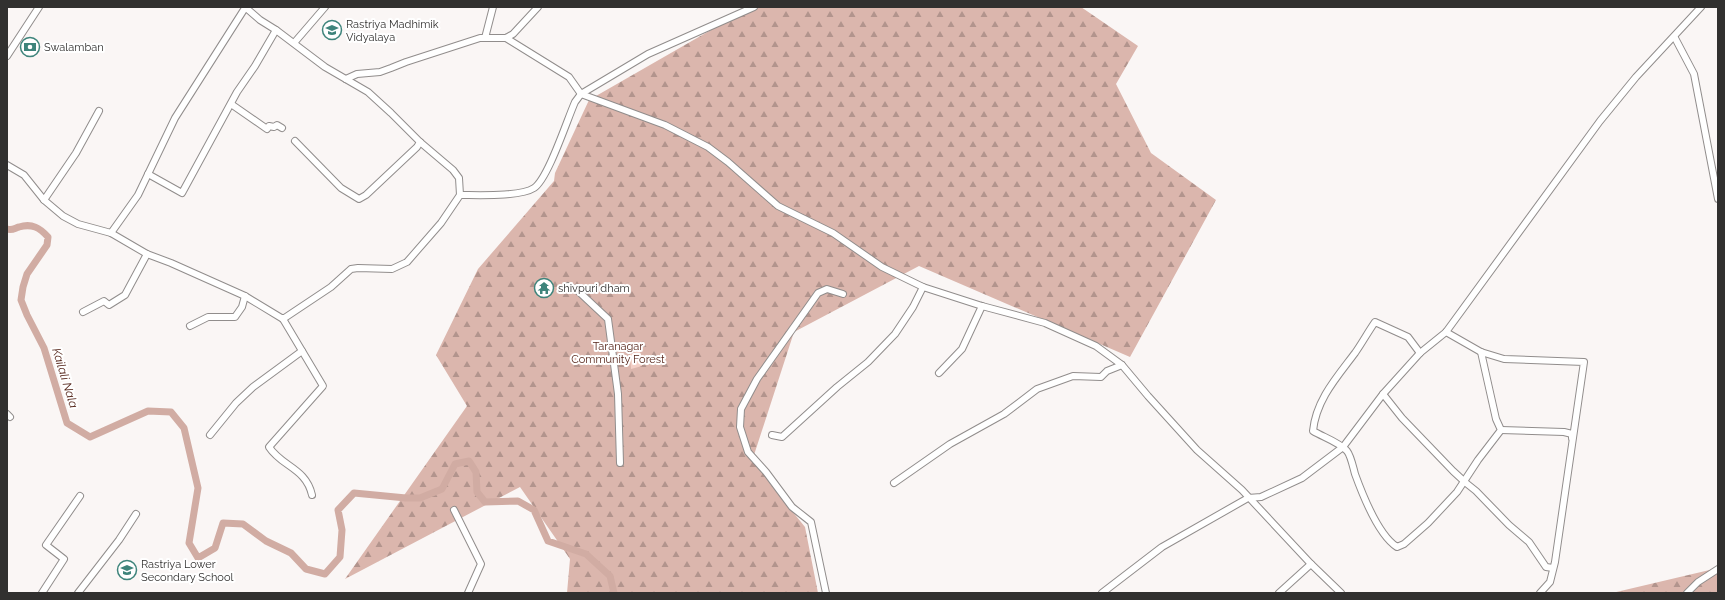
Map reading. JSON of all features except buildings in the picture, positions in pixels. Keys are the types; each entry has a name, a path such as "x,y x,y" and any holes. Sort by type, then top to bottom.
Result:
{"street":[{"path":"7,56 39,7"},
{"path":"112,233 138,195 175,118 245,7 260,20 325,66 368,92 392,113 420,142 453,170 459,178 460,195 441,223 407,262 392,269 351,269 331,287 283,319"},
{"path":"294,43 325,7"},
{"path":"485,38 493,7"},
{"path":"346,79 357,74 380,72 468,41 485,38 506,38 513,34 538,7"},
{"path":"460,195 521,193 534,188 544,176 575,102 581,94 648,54 754,7"},
{"path":"1102,593 1162,547 1248,498 1261,497 1302,478 1343,447 1383,394 1420,353 1446,332 1600,121 1636,78 1675,38 1702,7"},
{"path":"148,174 182,193 231,104 276,30"},
{"path":"506,38 569,77 581,94 665,126 708,147 778,206 818,224 882,267 924,287 982,306 1045,323 1096,346 1122,365 1197,450 1242,490 1311,564 1341,593"},
{"path":"1675,38 1694,74 1718,199"},
{"path":"231,104 267,129 270,126 274,127 277,125 282,128"},
{"path":"44,200 76,153 99,111"},
{"path":"295,141 342,188 359,199 366,195 417,147 420,142"},
{"path":"7,165 24,175 44,200 62,216 78,224 112,233 146,254 171,263 245,296 283,319 323,386 269,447 274,454 296,470 306,480 310,486 312,495"},
{"path":"83,312 104,301 109,305 125,295 146,254"},
{"path":"568,286 577,290 608,319 618,394 620,463"},
{"path":"772,435 782,437 837,387 868,362 895,334 924,287"},
{"path":"826,593 811,522 792,507 766,472 748,452 740,427 741,408 757,379 818,294 827,289 843,294"},
{"path":"190,326 208,318 235,318 242,307 245,296"},
{"path":"939,373 962,349 982,306"},
{"path":"1420,353 1408,337 1375,322 1327,391 1314,420 1313,431 1343,447 1348,453 1363,496 1378,525 1392,544 1397,547 1404,544 1445,506 1457,492 1501,430"},
{"path":"1446,332 1482,352 1504,359 1584,362 1553,568 1550,582 1540,593"},
{"path":"210,435 236,403 254,387 302,351"},
{"path":"1482,352 1496,419 1501,430"},
{"path":"894,482 975,428 986,424 1016,406 1037,389 1073,376 1101,377 1107,371 1122,365"},
{"path":"1383,394 1402,418 1464,481 1476,490 1509,525 1529,542 1546,567 1553,568"},
{"path":"1501,430 1564,432 1572,434 1572,439"},
{"path":"42,593 64,559 46,545 80,496"},
{"path":"454,510 481,564 468,593"},
{"path":"78,593 119,540 136,514"},
{"path":"1280,593 1311,564"},
{"path":"1687,593 1698,582 1718,570"}],"green space":[{"name":"Taranagar Community Forest","path":"751,7 1081,7 1138,46 1116,84 1151,153 1216,200 1130,357 919,266 794,332 754,455 771,485 805,527 818,593 567,593 570,559 520,487 345,579 467,406 436,355 478,269 554,181 555,173 589,100"},
{"path":"1718,568 1718,593 1612,593"}],"shaded area":[{"path":"640,351 642,366 631,369 630,354"}],"waterway":[{"name":"Kailali Nala","path":"7,229 12,230 19,227 32,226 42,231 48,237 47,245 27,274 21,300 44,348 67,423 90,437 148,411 171,412 184,428 198,488 189,543 198,558 215,548 223,523 243,524 266,541 291,553 306,569 325,574 340,557 342,530 338,510 354,493 420,498 442,489 455,464 469,461 476,472 477,492 485,502 518,501 534,510 548,541 586,554 610,576 614,593"}],"place":[{"name":"Rastriya Madhimik Vidyalaya","path":"332,30"},
{"name":"Swalamban","path":"30,47"},
{"name":"shivpuri dham","path":"544,288"},
{"name":"Rastriya Lower Secondary School","path":"127,570"}]}
